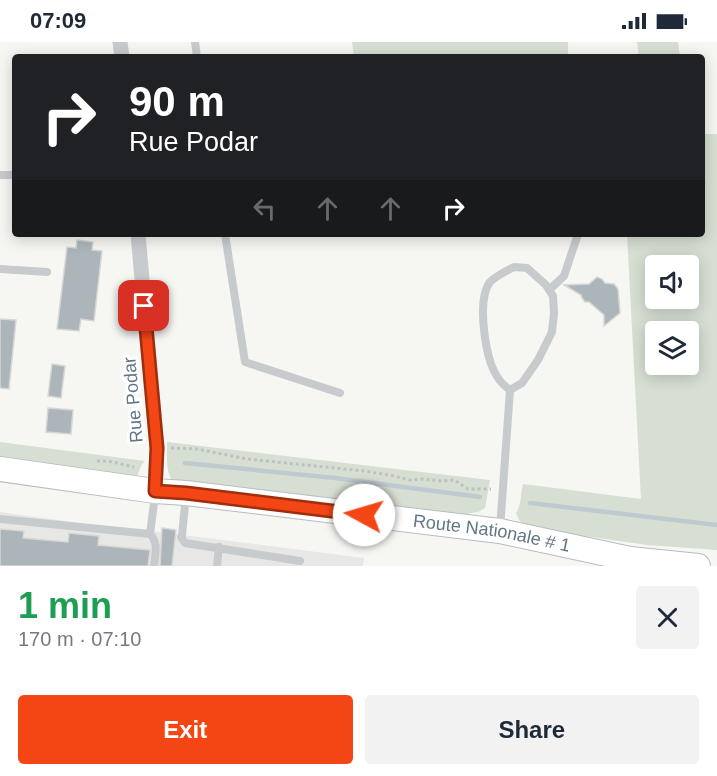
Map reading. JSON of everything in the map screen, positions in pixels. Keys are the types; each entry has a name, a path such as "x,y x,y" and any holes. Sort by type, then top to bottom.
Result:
{"main road":[{"name":"Route Nationale # 1","path":"0,469 155,491 500,531 631,562 698,566"}],"street":[{"name":"Rue Podar","path":"138,237 157,448 155,491"}],"lane":[{"path":"225,237 245,362 340,393"},
{"path":"549,291 564,276 577,237"},
{"path":"514,267 527,268 546,285 553,296 552,332 538,360 522,383 510,390 501,384 492,365 485,333 483,303 490,283 502,273 514,267"},
{"path":"0,269 47,272"},
{"path":"500,531 510,390"},
{"path":"150,534 155,491"},
{"path":"186,493 181,537 185,543 300,561"},
{"path":"0,519 150,534 155,539 154,566"},
{"path":"218,566 219,548"}],"path":[{"path":"157,448 197,449 247,459 364,471 410,480 423,478 454,480 468,489 503,489"}],"shaded area":[{"path":"352,42 568,42 568,54 354,54"},
{"path":"637,42 678,42 680,54 639,54"},
{"path":"705,134 717,134 717,550 647,545 543,530 524,525 516,513 523,484 641,499 627,237 705,237"},
{"path":"0,442 145,461 136,479 0,465"},
{"path":"167,442 490,480 485,508 478,512 465,514 320,503 176,487 168,471"},
{"path":"0,512 364,558 363,566 0,566"}],"building":[{"path":"77,240 93,242 92,250 102,251 94,321 81,319 79,331 57,329 67,247 76,248"},
{"path":"597,277 605,283 614,284 618,289 620,313 604,326 604,315 589,302 585,302 581,295 564,285 589,284"},
{"path":"0,319 16,320 9,389 0,388"},
{"path":"52,364 65,366 61,398 48,396"},
{"path":"48,408 73,410 71,434 46,432"},
{"path":"162,528 176,530 172,566 160,566"},
{"path":"0,529 24,531 23,538 68,542 69,533 99,536 98,545 150,550 148,566 0,566"}],"waterway":[{"path":"185,463 335,478 480,497"},
{"path":"530,503 717,525"}],"route":[{"path":"144,306 157,448 155,491 364,515"}]}
